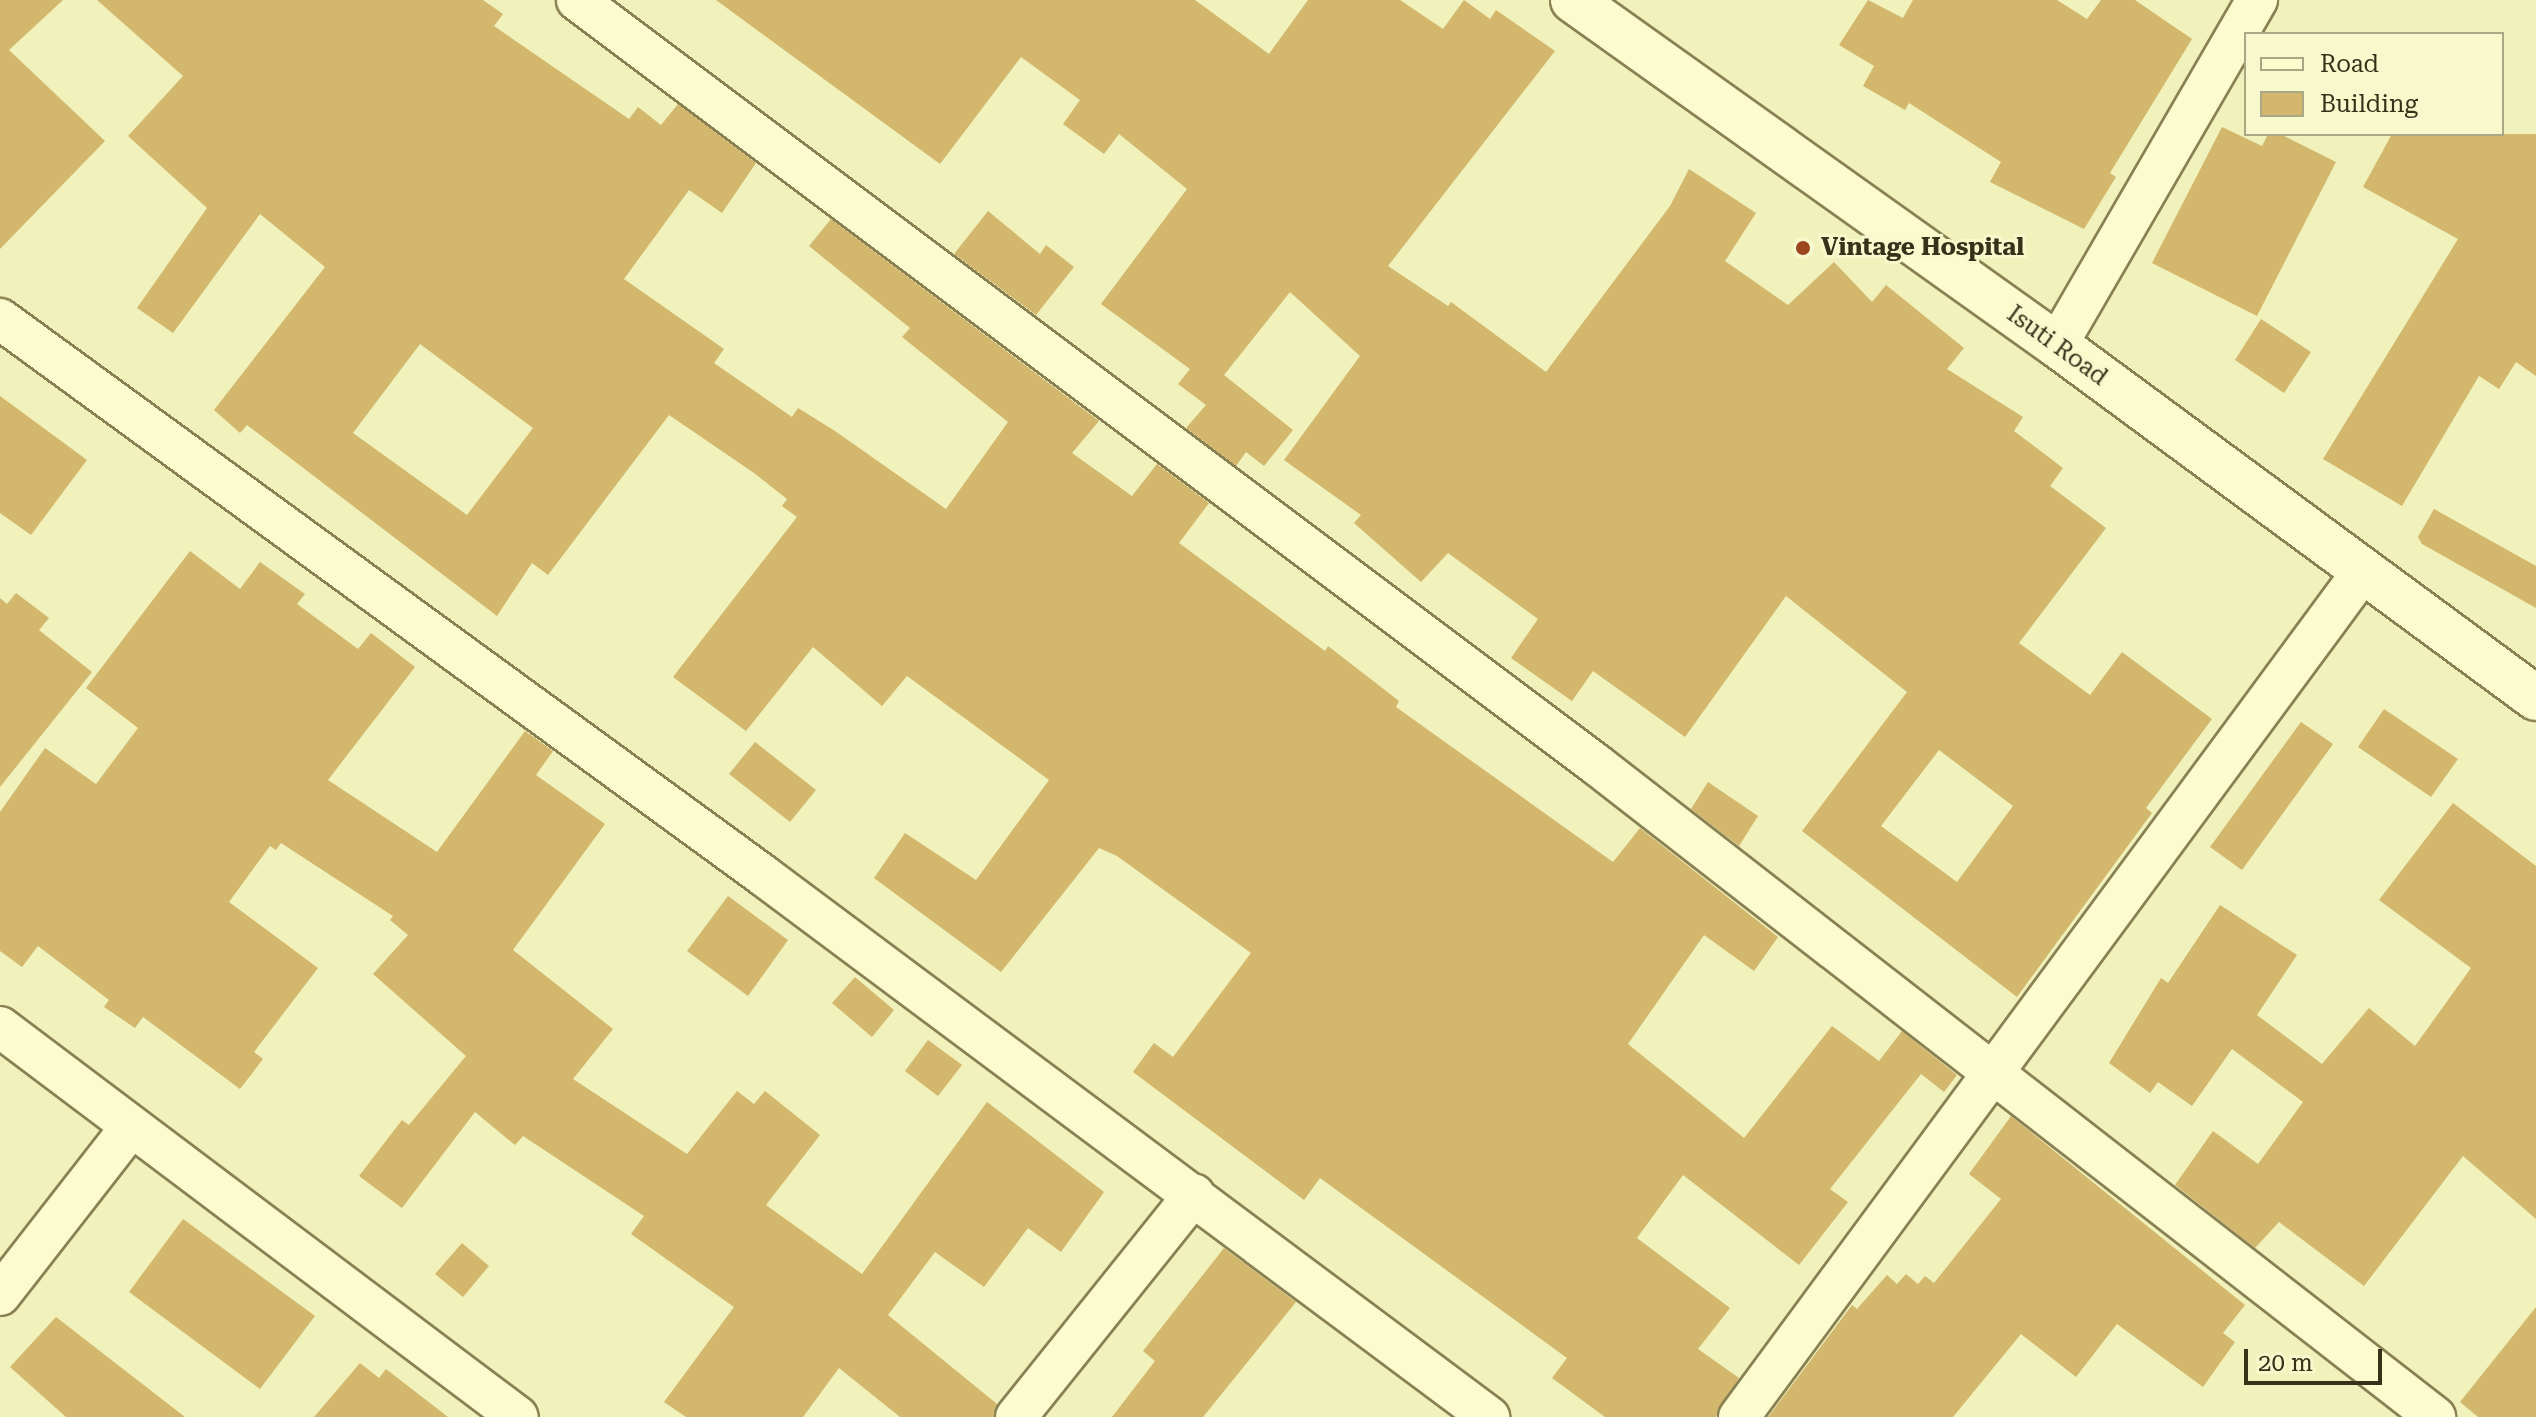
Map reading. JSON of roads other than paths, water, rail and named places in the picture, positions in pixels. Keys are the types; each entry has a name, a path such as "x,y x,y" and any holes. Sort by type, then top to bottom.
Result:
{"street":[{"path":"577,0 1597,765 2435,1417"},
{"name":"Isuti Road","path":"1573,0 2057,345 2361,574 2536,698"},
{"path":"2057,345 2257,0"},
{"path":"0,319 1194,1195 1489,1417"},
{"path":"1739,1417 1990,1070 2361,574"},
{"path":"0,1027 518,1417"},
{"path":"0,1295 131,1127"},
{"path":"1016,1417 1194,1195"}],"place":[{"name":"Vintage Hospital","path":"1803,248"}]}
